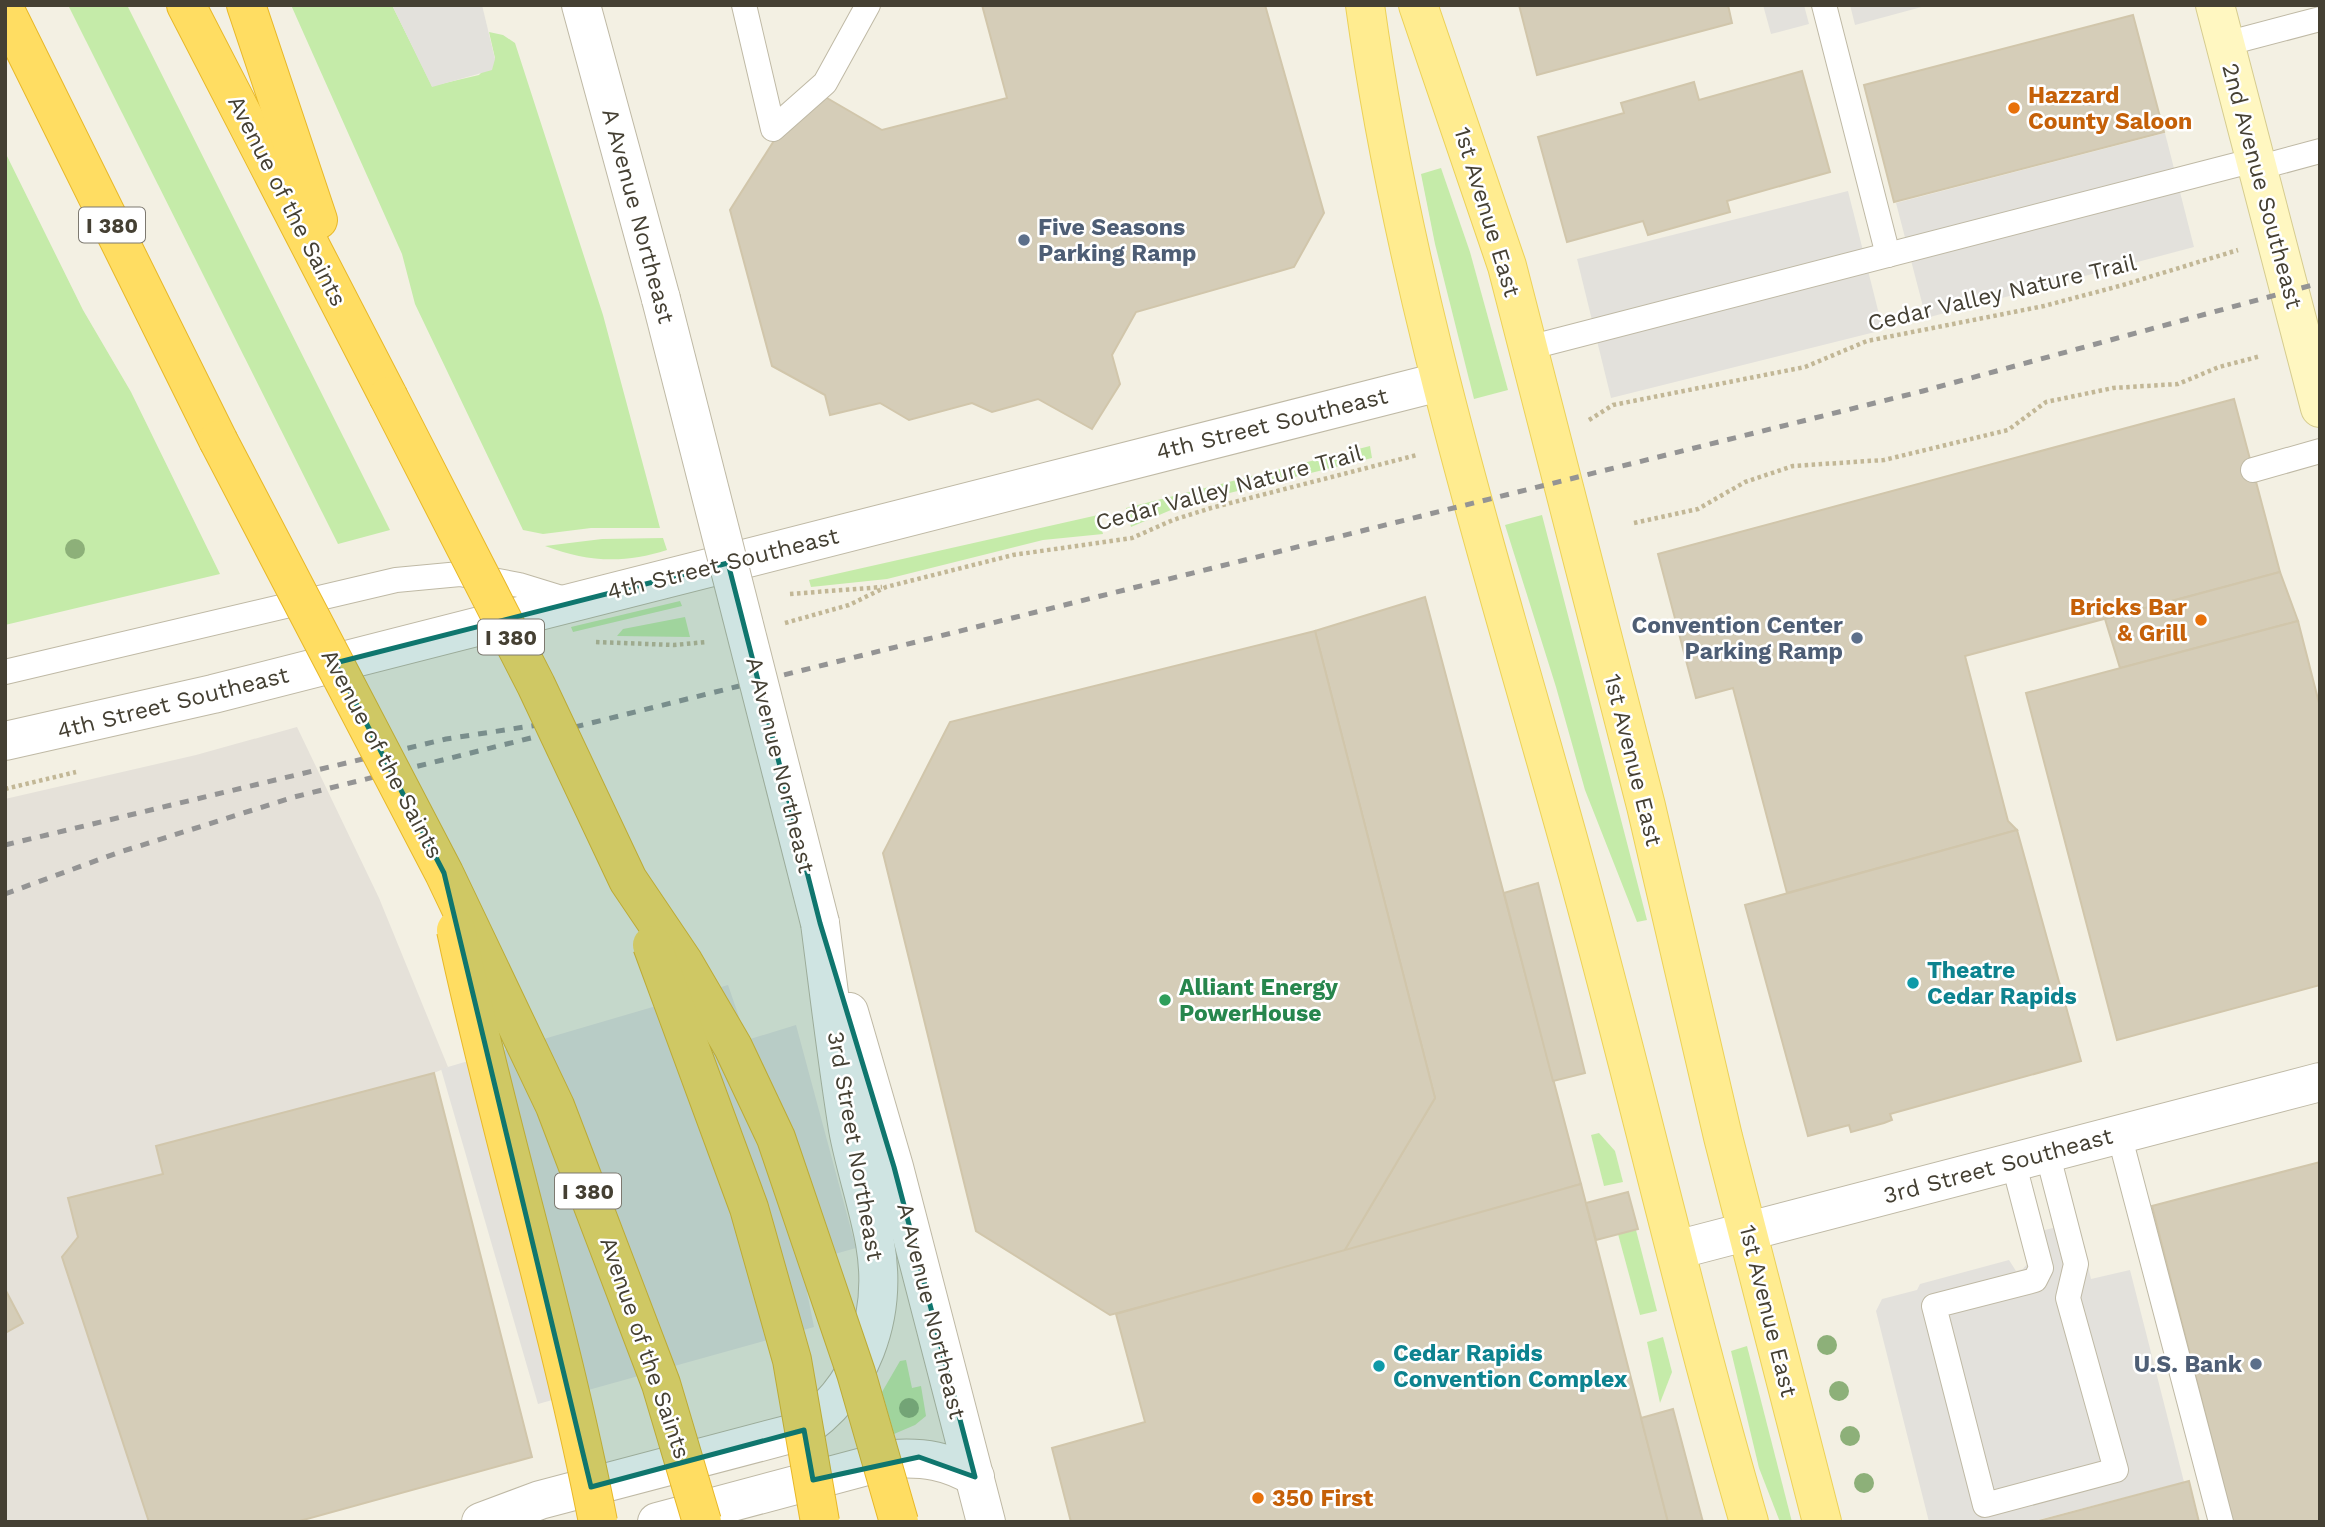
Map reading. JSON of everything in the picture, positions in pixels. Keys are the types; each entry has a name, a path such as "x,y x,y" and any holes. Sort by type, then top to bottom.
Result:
{"highway":[{"name":"Avenue of the Saints","path":"186,5 536,685 628,880"},
{"path":"246,5 352,329"},
{"name":"Avenue of the Saints","path":"5,10 218,440 444,873 502,991 559,1118 661,1384 702,1522"},
{"path":"444,873 475,1018 551,1314 598,1522"},
{"path":"628,880 684,963 733,1047 776,1138 856,1373 899,1522"},
{"name":"I 380","path":"628,880 749,1208 792,1360 820,1522"}],"main road":[{"path":"1365,5 1380,109 1439,382 1581,885 1749,1522"},
{"name":"1st Avenue East","path":"1419,5 1507,266 1646,806 1747,1232 1822,1522"},
{"name":"2nd Avenue Southeast","path":"2215,5 2320,408"}],"street":[{"name":"A Avenue Northeast","path":"581,5 661,299 820,923 887,1142 986,1522"},
{"name":"4th Street Southeast","path":"5,741 213,694 1439,382"},
{"name":"3rd Street Northeast","path":"481,1522 540,1500 797,1432 829,1409 853,1378 865,1351 876,1311 876,1244 844,1102 820,923"},
{"name":"3rd Street Southeast","path":"1676,1250 2320,1082"},
{"path":"657,1522 893,1459 919,1457 942,1461 975,1477"}],"lane":[{"path":"744,5 773,130 825,83 868,5"},
{"path":"1824,5 1888,255"},
{"path":"2225,44 2320,19"},
{"path":"1528,348 1888,255 2256,164 2320,151"},
{"path":"2253,470 2320,451"},
{"path":"5,672 396,580 460,574 519,585 575,602"},
{"path":"2119,1134 2221,1522"},
{"path":"2031,1157 2076,1264 2068,1298 2116,1470 1985,1505 1934,1306 2035,1280 2041,1268 2031,1157"}],"path":[{"name":"Cedar Valley Nature Trail","path":"1580,423 1614,405 1805,368 1867,341 2044,306 2276,239"},
{"path":"1634,523 1698,509 1745,482 1793,466 1884,460 2008,430 2046,402 2113,388 2178,384 2220,367 2261,356"},
{"name":"Cedar Valley Nature Trail","path":"886,587 1013,555 1132,538 1173,520 1211,508 1417,456"}],"highlighted area":[{"path":"728,563 820,923 894,1167 975,1477 919,1457 813,1480 804,1430 591,1487 444,873 335,663"}],"shaded area":[{"path":"392,5 482,5 495,59 492,70 432,87"},
{"path":"1763,5 1804,5 1809,24 1771,34"},
{"path":"1850,5 1929,5 1855,25"},
{"path":"2165,133 2194,247 1926,318 1896,203"},
{"path":"1848,191 1883,330 1611,398 1577,259"},
{"path":"297,727 379,898 448,1067 434,1073 296,1522 5,1522 5,799 196,755"},
{"path":"728,985 747,1040 796,1025 856,1248 824,1257 809,1278 807,1292 814,1327 538,1404 441,1069"},
{"path":"2077,1222 2091,1279 2130,1270 2184,1482 2030,1522 1929,1522 1876,1311 1882,1299 1917,1290 1920,1284 2009,1260 2016,1271 2023,1269 2028,1263 2021,1236"}],"green space":[{"path":"68,5 127,5 390,530 338,544"},
{"path":"291,5 392,5 432,86 479,75 495,58 489,32 503,35 515,43 603,315 660,528 591,528 543,534 523,530 415,304 402,254"},
{"path":"5,152 83,310 131,392 220,574 5,625"},
{"path":"1441,168 1470,252 1508,390 1474,399 1435,244 1421,174"},
{"path":"1370,446 1372,458 1185,504 1131,527 1126,508"},
{"path":"1098,515 1103,534 1043,540 887,579 811,587 809,580"},
{"path":"1542,515 1647,920 1637,922 1585,790 1505,525"},
{"path":"663,538 667,550 636,558 591,558 545,546 602,539"},
{"path":"680,601 682,606 573,632 571,627"},
{"path":"685,617 690,637 617,636 623,629"},
{"path":"1599,1133 1615,1151 1623,1182 1604,1186 1591,1135"},
{"path":"1636,1230 1657,1311 1640,1315 1618,1234"},
{"path":"1663,1337 1672,1372 1660,1403 1647,1342"},
{"path":"1747,1346 1792,1522 1780,1522 1759,1468 1731,1351"},
{"path":"906,1360 912,1388 921,1386 926,1416 915,1425 894,1434 882,1392 900,1361"}],"building":[{"name":"Five Seasons Parking Ramp","path":"982,5 1265,5 1324,213 1294,267 1136,312 1112,355 1120,384 1092,429 1038,399 992,412 972,403 909,420 880,403 830,415 825,395 772,366 730,210 808,87 882,130 1007,98"},
{"path":"1519,5 1728,5 1732,23 1537,75"},
{"name":"Hazzard County Saloon","path":"2133,15 2164,132 1894,202 1864,85"},
{"path":"1802,71 1830,172 1727,201 1730,212 1648,235 1643,221 1567,242 1538,137 1624,113 1621,103 1694,82 1699,100"},
{"name":"Convention Center Parking Ramp","path":"2234,399 2280,572 1965,656 2008,821 2017,830 1787,893 1733,688 1696,698 1658,554"},
{"name":"Bricks Bar & Grill","path":"2280,572 2298,621 2120,668 2105,619"},
{"path":"1425,597 1581,1184 1343,1253 1435,1098 1315,631"},
{"path":"2298,621 2320,707 2320,985 2117,1040 2026,693"},
{"name":"Alliant Energy PowerHouse","path":"1315,631 1435,1098 1343,1253 1110,1315 976,1231 883,853 950,722"},
{"name":"Theatre Cedar Rapids","path":"2017,830 2081,1061 1890,1114 1892,1120 1884,1123 1851,1132 1849,1125 1808,1136 1745,905"},
{"path":"1538,883 1585,1073 1553,1081 1504,893"},
{"path":"434,1073 532,1457 296,1522 149,1522 62,1257 78,1237 68,1198 163,1174 156,1146"},
{"name":"U.S. Bank","path":"2320,1162 2320,1522 2233,1522 2152,1206"},
{"name":"Cedar Rapids Convention Complex","path":"1581,1184 1668,1522 1071,1522 1052,1448 1145,1422 1116,1314"},
{"path":"1628,1192 1638,1229 1596,1240 1586,1203"},
{"path":"5,1289 23,1323 5,1333"},
{"path":"1673,1409 1703,1522 1668,1522 1641,1418"},
{"path":"2189,1481 2199,1522 2035,1522"}],"railway":[{"path":"5,894 117,853 294,797 1923,391 2320,283"},
{"path":"5,845 446,739 557,722"}],"place":[{"name":"Hazzard County Saloon","path":"2014,108"},
{"name":"Five Seasons Parking Ramp","path":"1024,240"},
{"name":"Bricks Bar & Grill","path":"2201,620"},
{"name":"Convention Center Parking Ramp","path":"1857,638"},
{"name":"Theatre Cedar Rapids","path":"1913,983"},
{"name":"Alliant Energy PowerHouse","path":"1165,1000"},
{"name":"U.S. Bank","path":"2256,1364"},
{"name":"Cedar Rapids Convention Complex","path":"1379,1366"},
{"name":"350 First","path":"1258,1498"}]}
